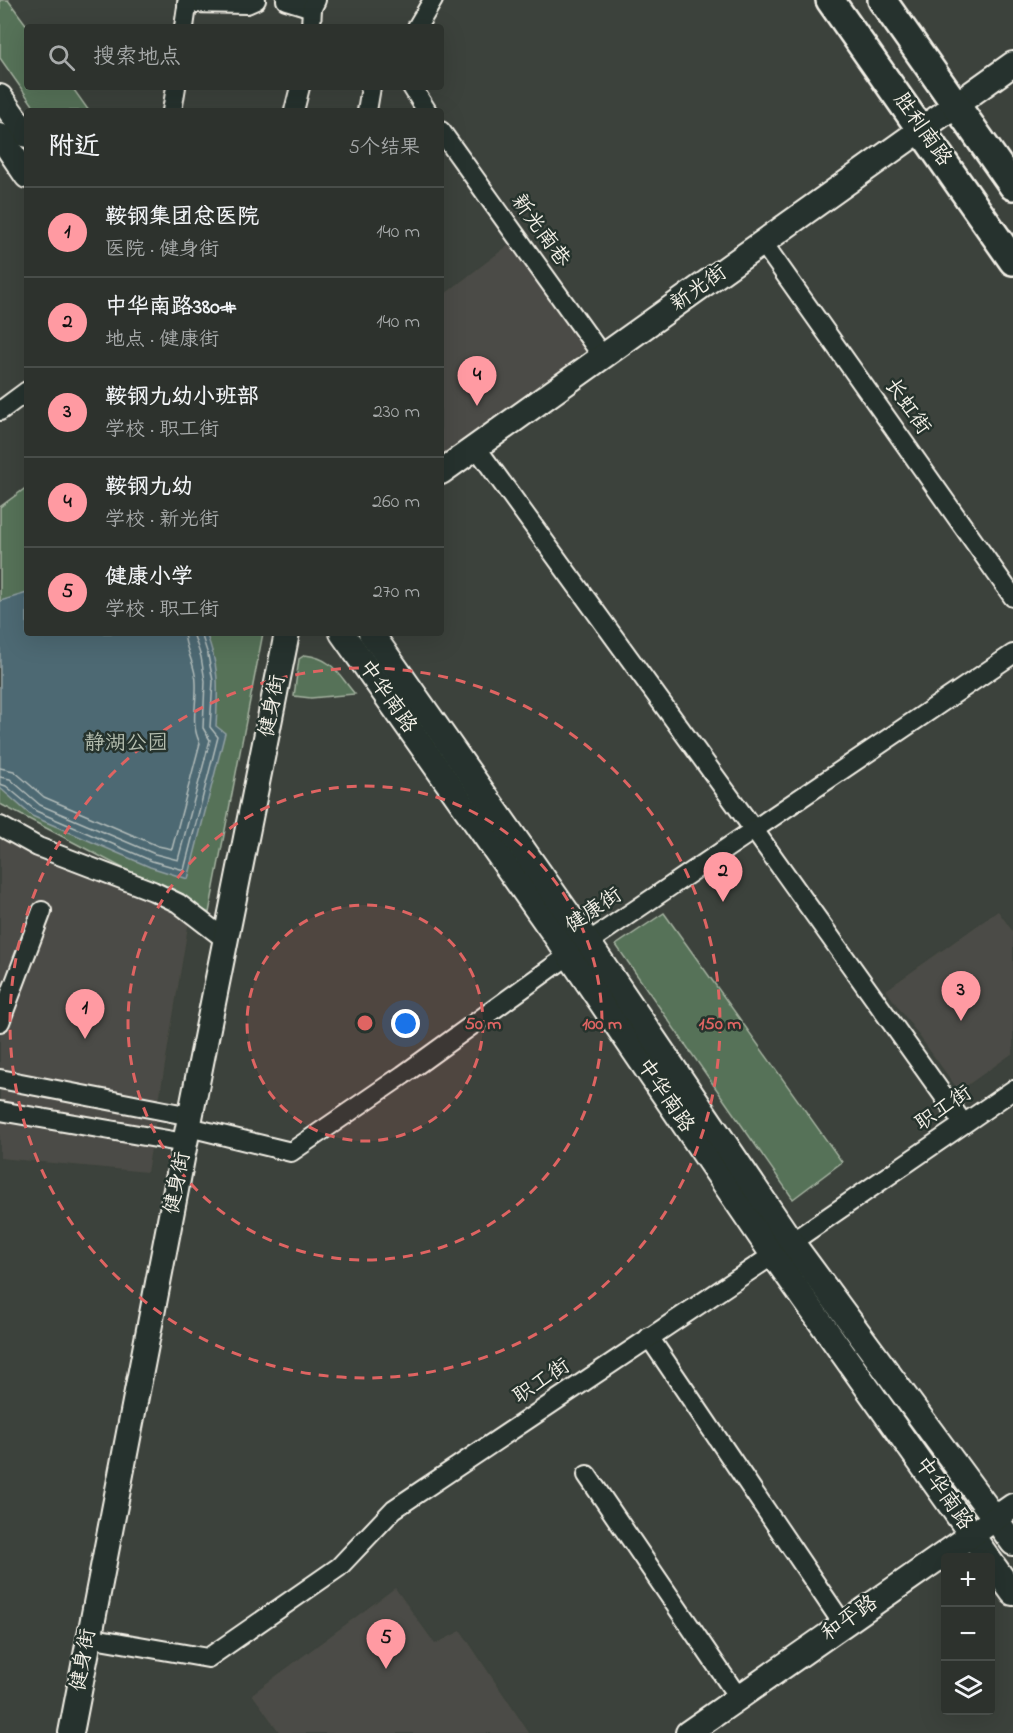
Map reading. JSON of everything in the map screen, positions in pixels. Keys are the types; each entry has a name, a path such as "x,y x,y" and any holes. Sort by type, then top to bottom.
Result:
{"main road":[{"name":"胜利南路","path":"830,0 1013,261"},
{"name":"胜利南路","path":"882,0 1013,186"},
{"name":"新光街","path":"444,470 1013,64"},
{"path":"0,97 24,131"},
{"path":"0,136 24,172"},
{"name":"健身街","path":"71,1733 286,636"},
{"name":"中华南路","path":"344,636 579,949"},
{"name":"中华南路","path":"373,636 579,949 985,1553"},
{"name":"中华南路","path":"782,1248 1004,1512 1013,1543"},
{"name":"和平路","path":"688,1733 713,1726 738,1697 1004,1512"},
{"path":"995,1568 1013,1593"}],"street":[{"path":"184,24 187,2 247,4 256,0"},
{"path":"285,0 314,4 311,24"},
{"path":"419,24 434,0"},
{"path":"172,108 176,90"},
{"path":"295,108 299,90"},
{"path":"368,108 370,90"},
{"path":"413,90 425,108"},
{"name":"新光南巷","path":"444,135 603,357"},
{"name":"长虹街","path":"764,243 1013,597"},
{"path":"0,411 24,393"},
{"path":"476,447 963,1123"},
{"name":"健康街","path":"188,1128 291,1152 579,949 1013,654"},
{"path":"0,826 38,847 153,891 178,903 226,940"},
{"path":"0,1022 42,911"},
{"path":"0,1079 188,1128"},
{"name":"职工街","path":"88,1638 208,1658 339,1567 394,1509 1013,1090"},
{"path":"0,1111 188,1128"},
{"path":"649,1337 843,1624"},
{"path":"587,1475 738,1697"}],"shaded area":[{"path":"510,244 586,350 444,460 444,295"},
{"path":"0,821 189,920 147,1172 0,1158"},
{"path":"998,911 1013,932 1013,1053 959,1091 886,990"},
{"path":"395,1588 435,1644 461,1631 529,1733 280,1733 252,1694"}],"green space":[{"path":"0,0 8,0 26,24 24,90 74,90 87,108 35,108 0,58"},
{"name":"静湖公园","path":"24,489 24,636 262,636 209,913 0,804 0,507"},
{"path":"305,655 329,664 355,694 311,698 294,696 299,659"},
{"path":"664,913 842,1162 793,1199 616,945"}],"water":[{"name":"静湖公园","path":"24,594 24,636 207,636 214,657 217,679 216,726 225,733 188,879 150,867 32,816 0,788 0,601"}],"place":[{"name":"鞍钢九幼","path":"477,406"},
{"name":"中华南路380#","path":"723,902"},
{"name":"鞍钢九幼小班部","path":"961,1021"},
{"name":"鞍钢集团总医院","path":"85,1039"},
{"name":"健康小学","path":"386,1669"}]}
